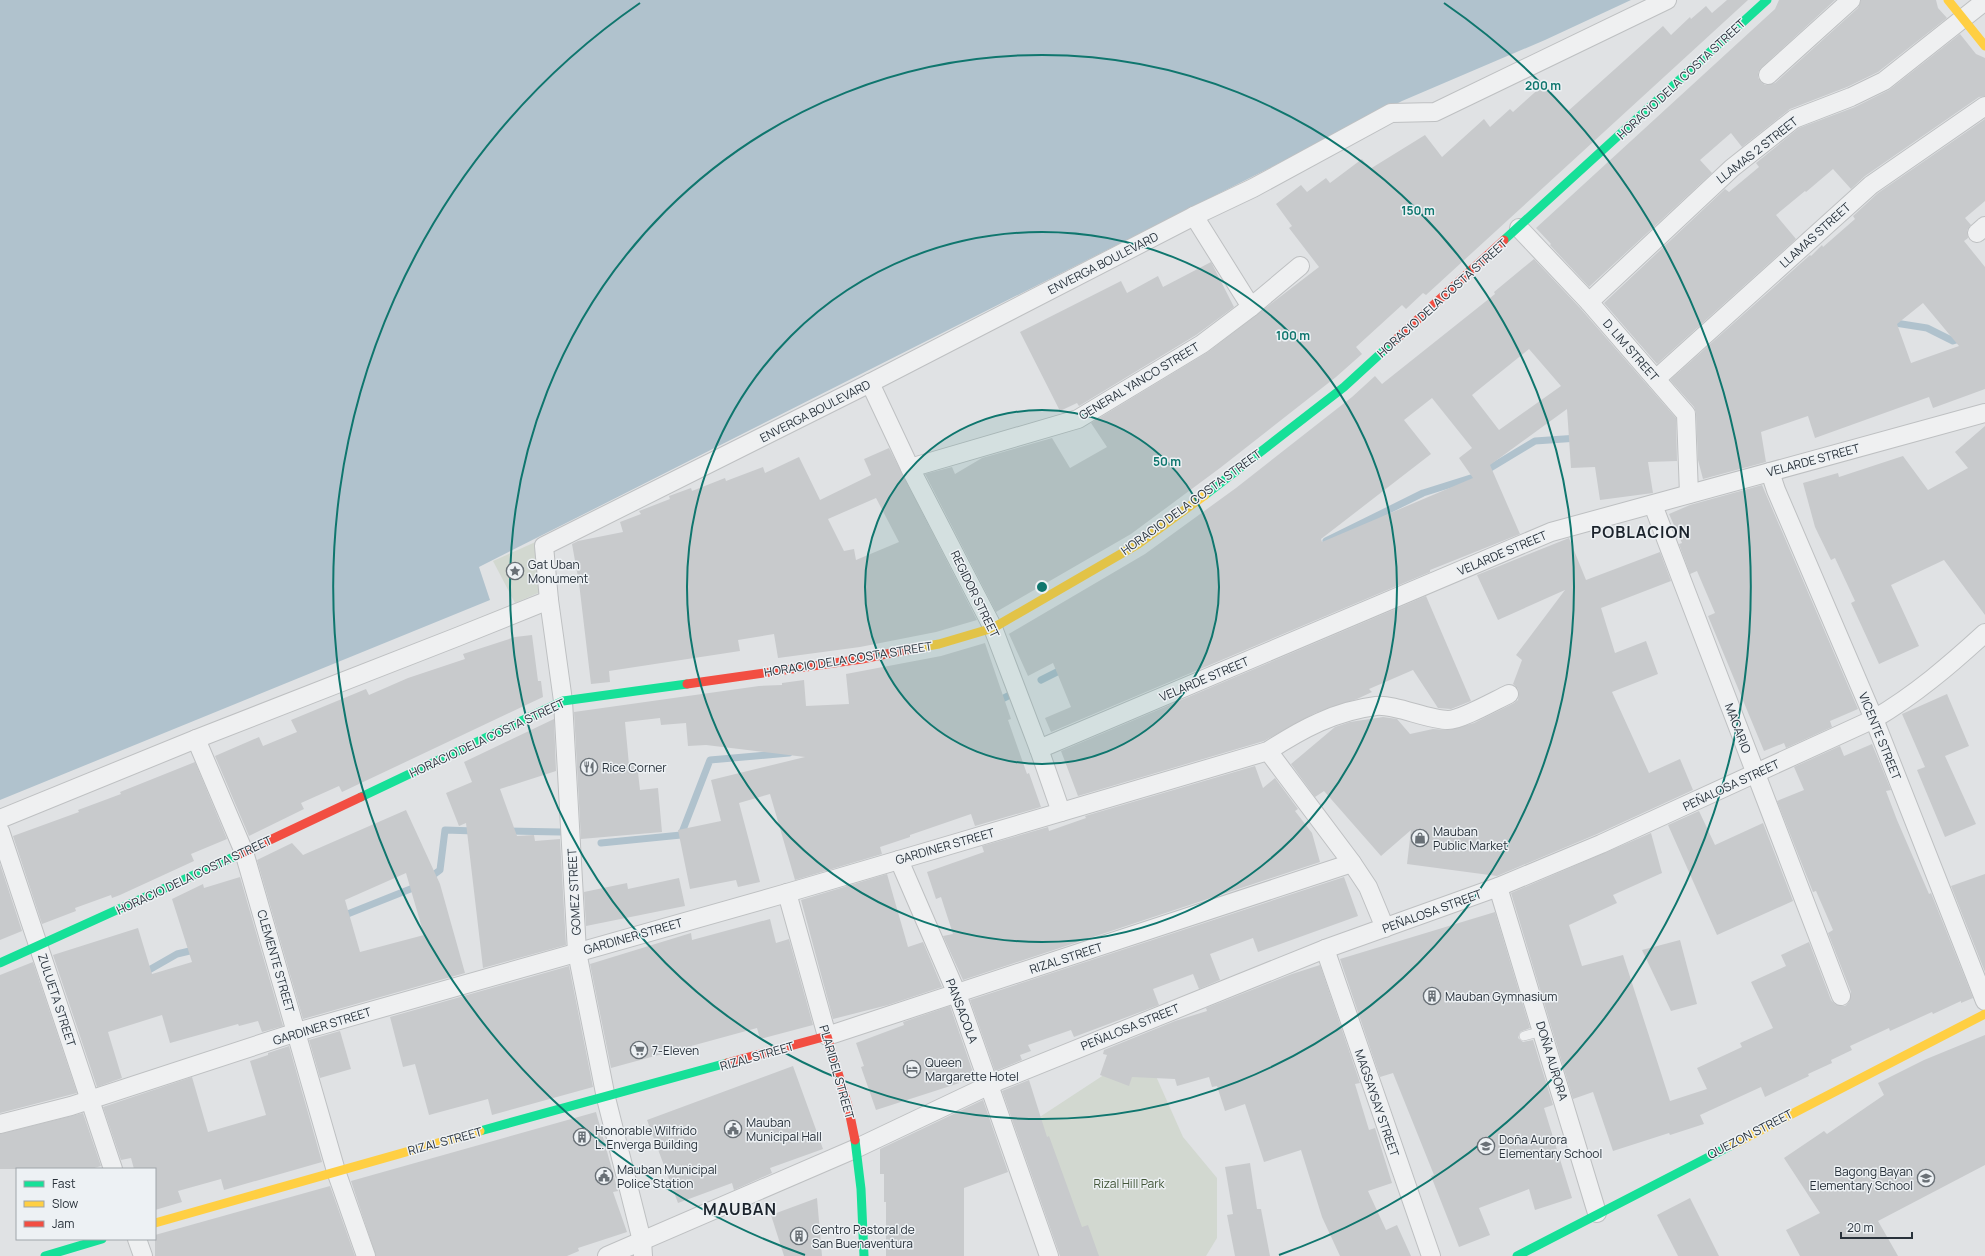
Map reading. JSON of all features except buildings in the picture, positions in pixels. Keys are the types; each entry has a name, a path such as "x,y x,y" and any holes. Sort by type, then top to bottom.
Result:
{"street":[{"name":"ENVERGA BOULEVARD","path":"544,546 870,383 1194,216 1253,188 1391,113 1435,112 1667,0"},
{"name":"HORACIO DELA COSTA STREET","path":"0,963 244,852 563,701 862,659 939,644 993,628 1138,544 1228,478 1344,387 1767,0"},
{"path":"1768,75 1851,0"},
{"path":"1948,0 1965,19 1985,46"},
{"name":"LLAMAS 2 STREET","path":"1589,302 1732,168 1794,119 1851,97 1884,81 1985,2"},
{"name":"LLAMAS STREET","path":"1656,379 1871,185 1985,106"},
{"path":"1194,216 1251,307"},
{"name":"D. LIM STREET","path":"1519,228 1589,302 1686,414 1689,494"},
{"name":"GENERAL YANCO STREET","path":"910,468 1078,419 1202,344 1251,307 1300,266"},
{"name":"REGIDOR STREET","path":"870,383 910,468 993,628 1040,749 1061,812"},
{"name":"VELARDE STREET","path":"1040,749 1551,532 1985,413"},
{"name":"VICENTE STREET","path":"1770,472 1779,497 1874,719 1985,1001"},
{"name":"MACARIO","path":"1653,505 1841,996"},
{"name":"GOMEZ STREET","path":"544,546 549,600 563,701 577,952 606,1098 642,1248"},
{"path":"0,819 196,739 458,638 549,600"},
{"name":"PEÑALOSA STREET","path":"607,1256 642,1248 989,1085 1325,949 1498,887 1601,844 1756,774 1874,719 1902,702 1927,683 1985,633"},
{"name":"GARDINER STREET","path":"0,1124 90,1100 297,1032 787,893 1268,751 1302,729 1343,712 1378,706 1449,720 1470,713 1509,694"},
{"name":"CLEMENTE STREET","path":"196,739 244,852 336,1171 366,1256"},
{"path":"1268,751 1352,863 1368,887 1385,928"},
{"name":"ZULUETA STREET","path":"0,831 113,1168"},
{"name":"PANSACOLA","path":"899,860 957,994 1049,1256"},
{"name":"RIZAL STREET","path":"156,1223 336,1171 827,1036 1352,863"},
{"name":"DOÑA AURORA","path":"1498,887 1543,1031 1597,1213"},
{"name":"PLARIDEL STREET","path":"787,893 852,1122 863,1196 864,1256"},
{"name":"MAGSAYSAY STREET","path":"1325,949 1375,1083 1431,1256"},
{"name":"QUEZON STREET","path":"1517,1256 1597,1213 1985,1014"},
{"path":"45,1256 99,1240"},
{"path":"137,1240 143,1256"}],"lane":[{"path":"1524,1036 1543,1031"},
{"path":"1533,1247 1538,1256"}],"green space":[{"path":"540,540 545,590 515,603 493,561"},
{"name":"Rizal Hill Park","path":"1147,1056 1183,1137 1217,1178 1217,1238 1206,1256 1082,1256 1026,1126 1119,1065"}],"water":[{"path":"0,0 1631,0 1545,40 1402,101 479,567 490,600 0,800"}],"waterway":[{"path":"1889,322 1927,328 1953,341 1963,338"},
{"path":"1326,541 1423,493 1477,476 1535,441 1578,438"},
{"path":"1041,680 1065,668"},
{"path":"996,702 1014,693"},
{"path":"601,843 681,835 710,760 789,753"},
{"path":"428,879 440,870 445,830 475,831"},
{"path":"506,831 560,832"},
{"path":"340,917 418,886"},
{"path":"142,974 177,954 198,949"}],"traffic: fast":[{"path":"1504,240 1767,0"},
{"path":"1205,495 1344,387 1392,343"},
{"path":"361,797 563,701 687,684"},
{"path":"0,963 240,854"},
{"path":"480,1131 727,1063"},
{"path":"855,1140 861,1189 864,1256"},
{"path":"1517,1256 1732,1145"},
{"path":"45,1256 99,1240"}],"traffic: slow":[{"path":"1948,0 1985,46"},
{"path":"916,648 939,644 993,628 1138,544 1205,495"},
{"path":"1732,1145 1985,1014"},
{"path":"156,1223 480,1131"}],"traffic: jam":[{"path":"1392,343 1504,240"},
{"path":"687,684 862,659 916,648"},
{"path":"240,854 361,797"},
{"path":"727,1063 827,1036 848,1106 855,1140"}],"place":[{"name":"Gat Uban Monument","path":"515,571"},
{"name":"Rice Corner","path":"589,767"},
{"name":"Mauban Public Market","path":"1420,838"},
{"name":"Mauban Gymnasium","path":"1432,996"},
{"name":"7-Eleven","path":"639,1050"},
{"name":"Queen Margarette Hotel","path":"912,1069"},
{"name":"Mauban Municipal Hall","path":"733,1129"},
{"name":"Honorable Wilfrido L. Enverga Building","path":"582,1137"},
{"name":"Doña Aurora Elementary School","path":"1486,1146"},
{"name":"Mauban Municipal Police Station","path":"604,1176"},
{"name":"Bagong Bayan Elementary School","path":"1926,1178"},
{"name":"Centro Pastoral de San Buenaventura","path":"799,1236"}],"district":[{"name":"POBLACION","path":"1641,532"},
{"name":"MAUBAN","path":"740,1209"}]}
